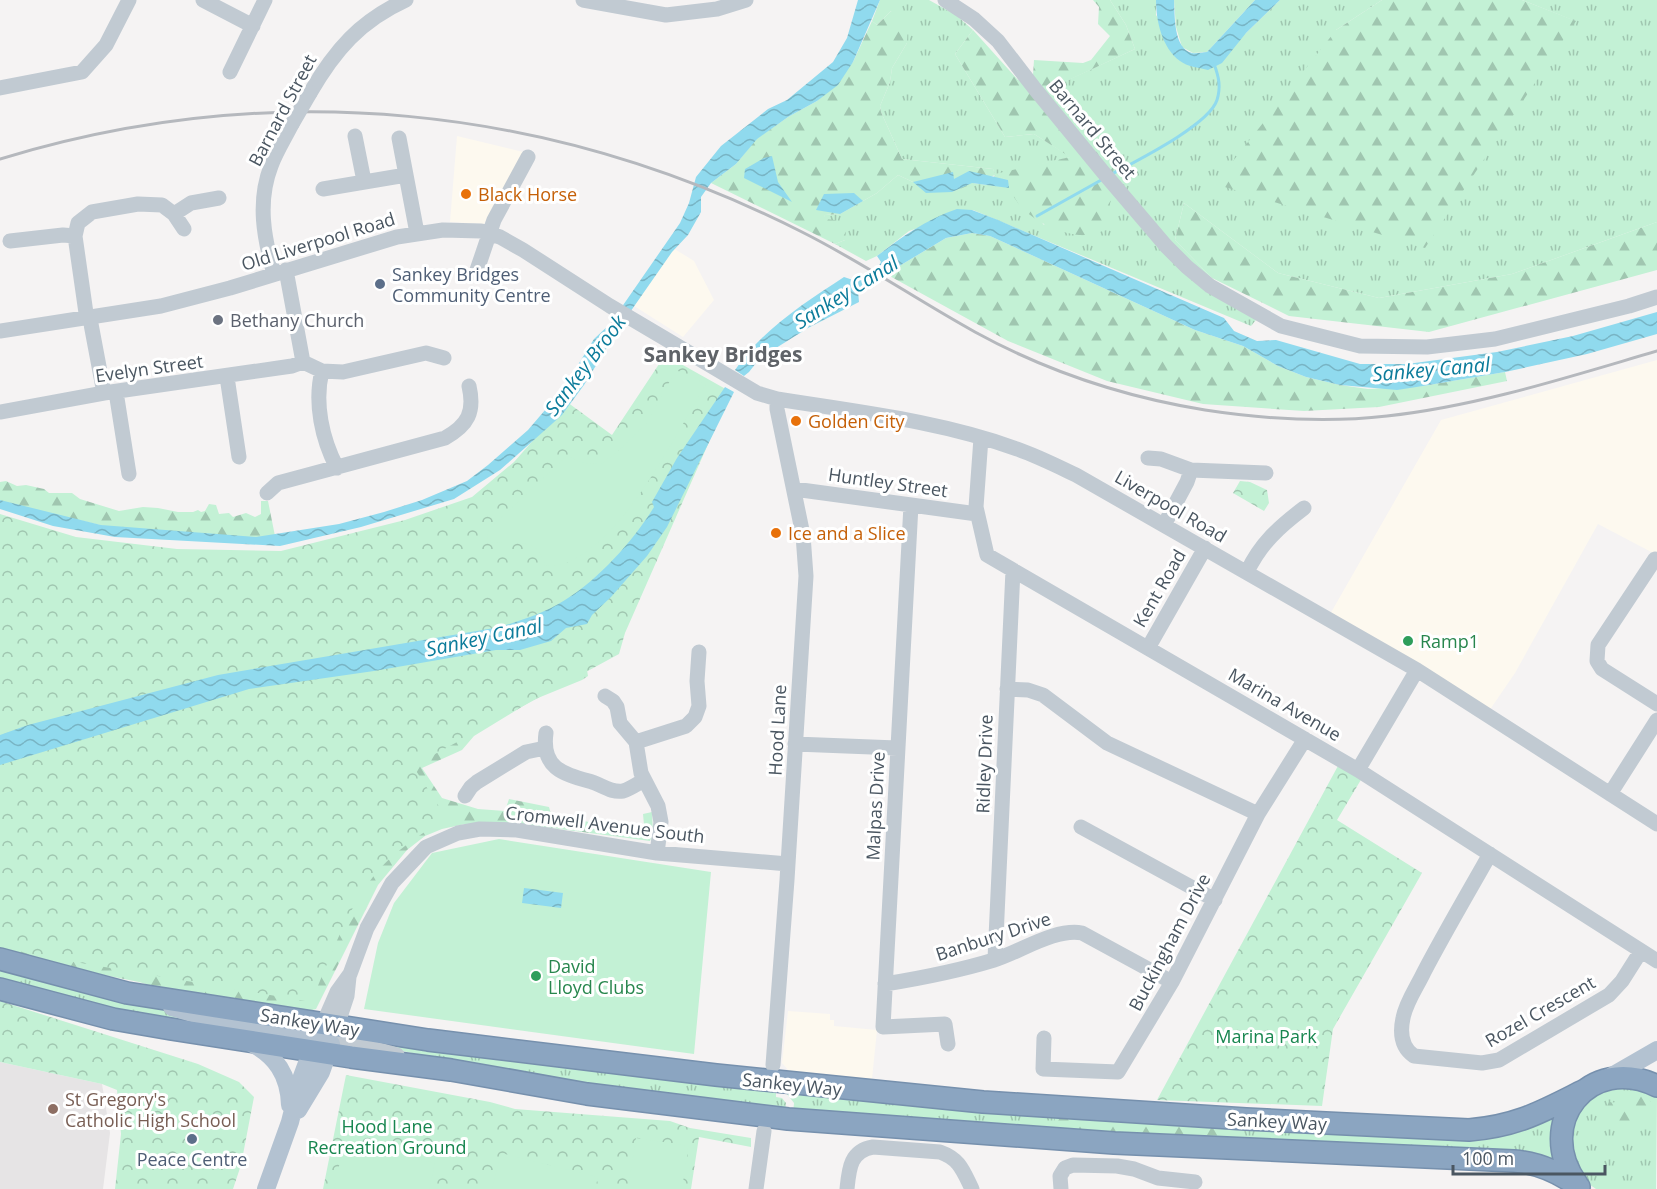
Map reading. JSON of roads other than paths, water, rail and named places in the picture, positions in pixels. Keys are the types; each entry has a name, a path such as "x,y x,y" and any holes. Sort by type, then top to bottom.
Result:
{"highway":[{"name":"Sankey Way","path":"0,960 127,993 325,1038 451,1070 587,1094 806,1120 1114,1143 1514,1161 1550,1169 1563,1175 1580,1188"},
{"name":"Sankey Way","path":"0,989 113,1018 245,1040 325,1038 554,1057 983,1102 1292,1122 1459,1129 1489,1128 1521,1120 1605,1080"},
{"path":"1605,1080 1625,1077 1645,1080 1657,1086"},
{"path":"1580,1188 1567,1171 1561,1152 1560,1132 1566,1113 1586,1090"}],"main road":[{"path":"266,1189 290,1122 309,1093 325,1038"},
{"path":"245,1040 266,1051 284,1074 290,1089 290,1122"},
{"path":"1605,1080 1657,1050"}],"street":[{"path":"0,88 82,72 106,45 129,0"},
{"path":"203,0 253,26"},
{"path":"230,72 265,0"},
{"name":"Barnard Street","path":"303,362 280,272 264,232 263,198 271,166 292,124 327,64 347,40 372,18 406,0"},
{"path":"583,0 666,15 717,9 746,0"},
{"name":"Barnard Street","path":"945,0 974,19 998,41 1108,178 1187,267 1210,286 1281,326 1359,346 1427,346 1495,339 1657,297"},
{"path":"355,136 364,181"},
{"path":"399,138 417,234"},
{"path":"476,273 494,220 528,157"},
{"path":"323,189 406,175"},
{"path":"174,214 191,203 219,198"},
{"path":"129,474 110,393 86,312 75,236 78,223 92,212 138,204 162,205 174,214 184,229"},
{"name":"Old Liverpool Road","path":"0,331 161,306 230,288 373,243 443,230 472,230 490,233 523,250 623,314"},
{"path":"10,241 63,235 75,236"},
{"name":"Liverpool Road","path":"623,314 757,393 777,399 885,416 981,438 1017,449 1076,475 1416,670 1657,824"},
{"path":"303,362 322,371 343,372 417,364 426,353 444,358"},
{"name":"Evelyn Street","path":"0,412 110,393 227,377 303,362"},
{"path":"322,371 318,393 326,444 337,468"},
{"path":"227,377 239,457"},
{"path":"267,494 278,483 445,438 466,422 471,408 470,392 487,394"},
{"name":"Hood Lane","path":"773,1065 806,576 803,534 777,409 777,399"},
{"name":"Marina Avenue","path":"981,438 976,514 987,555 1358,770 1657,961"},
{"path":"1148,458 1161,459 1191,471 1266,473"},
{"path":"1164,525 1191,471"},
{"name":"Huntley Street","path":"794,489 976,514"},
{"name":"Malpas Drive","path":"911,505 883,1028 945,1024 948,1044"},
{"path":"1247,572 1258,550 1270,535 1304,508"},
{"name":"Kent Road","path":"1148,648 1205,548"},
{"path":"1655,558 1598,645 1596,655 1602,669 1657,704"},
{"name":"Ridley Drive","path":"995,959 1013,570"},
{"path":"636,742 686,726 695,717 699,706 697,681 700,652"},
{"path":"1358,770 1416,670"},
{"path":"1007,689 1028,690 1043,695 1107,742 1258,814"},
{"path":"603,695 617,706 620,723 636,742 639,767 658,806 660,814 657,853"},
{"path":"1610,794 1657,720"},
{"name":"Buckingham Drive","path":"1048,1036 1043,1069 1118,1072 1172,982 1258,814 1305,739"},
{"path":"465,798 477,782 546,741 551,762 563,773 610,790 623,791 644,780"},
{"path":"795,744 897,748"},
{"path":"1081,827 1215,900"},
{"name":"Cromwell Avenue South","path":"325,1038 337,992 350,974 367,928 392,883 426,847 447,837 480,829 517,830 657,853 788,864"},
{"name":"Rozel Crescent","path":"1490,854 1406,1008 1402,1032 1407,1051 1414,1056 1482,1063 1499,1060 1609,995 1622,981 1641,951"},
{"name":"Banbury Drive","path":"885,984 939,974 995,959 1073,931 1082,933 1172,982"},
{"path":"756,1189 764,1131"},
{"path":"847,1189 849,1165 852,1159 866,1148 873,1147 940,1152 949,1155 958,1161 972,1189"},
{"path":"1061,1189 1060,1176 1065,1168 1073,1165 1117,1166 1134,1169 1158,1178 1195,1182"}],"water":[{"name":"Sankey Brook","path":"858,0 880,0 853,62 838,85 757,139 736,164 711,183 701,197 701,212 688,235 672,252 562,415 500,470 454,499 361,527 280,546 115,537 53,526 0,509 0,500 101,525 256,537 339,524 422,500 467,481 528,430 563,389 594,339 610,324 680,223 689,203 696,177 721,146 768,109 787,100 833,62 847,38"},
{"path":"1156,0 1174,0 1178,38 1186,50 1195,53 1207,52 1255,0 1280,0 1246,33 1222,63 1208,70 1190,66 1174,56 1161,34"},
{"path":"772,156 778,182 792,202 744,178 745,169"},
{"path":"969,171 1008,180 1009,188 972,183 952,192 926,193 913,182 953,172 954,179"},
{"path":"854,193 863,201 840,214 816,210 824,194"},
{"path":"957,209 972,210 998,220 1224,318 1234,331 1257,341 1276,340 1360,364 1407,364 1497,352 1573,336 1657,312 1657,334 1587,354 1505,372 1423,386 1397,390 1340,385 1306,377 1278,366 1243,346 1195,330 990,236 972,233 946,238 886,274 877,269 881,262 877,256 905,235 924,223"},
{"path":"844,277 856,281 862,277 871,283 858,291 859,302 808,328 760,358 744,376 735,370 746,355 771,330 799,307"},
{"path":"725,387 734,392 667,527 647,556 592,615 587,624 566,628 551,641 520,650 496,650 249,689 0,765 0,735 28,725 218,675 500,627 550,609 590,582 636,533 654,507 652,502 677,458"},
{"path":"524,888 563,893 561,908 522,903"}],"waterway":[{"name":"Sankey Canal","path":"1112,174 1170,142 1211,110 1219,91 1214,64"},
{"name":"Sankey Canal","path":"1037,216 1103,179"},
{"name":"Sankey Canal","path":"854,287 892,264"}],"railway":[{"path":"0,159 102,133 204,117 307,112 408,116 509,131 608,155 706,189 802,232 975,332 1058,370 1145,398 1227,413 1319,420 1387,416 1489,398 1657,351"}],"place":[{"name":"Black Horse","path":"466,194"},
{"name":"Sankey Bridges Community Centre","path":"380,284"},
{"name":"Bethany Church","path":"218,320"},
{"name":"Golden City","path":"796,421"},
{"name":"Ice and a Slice","path":"776,533"},
{"name":"Ramp1","path":"1408,641"},
{"name":"David Lloyd Clubs","path":"536,976"},
{"name":"St Gregory's Catholic High School","path":"53,1109"},
{"name":"Peace Centre","path":"192,1139"}],"district":[{"name":"Sankey Bridges","path":"723,354"}],"park label":[{"name":"Marina Park","path":"1266,1036"},
{"name":"Hood Lane Recreation Ground","path":"387,1136"}]}
